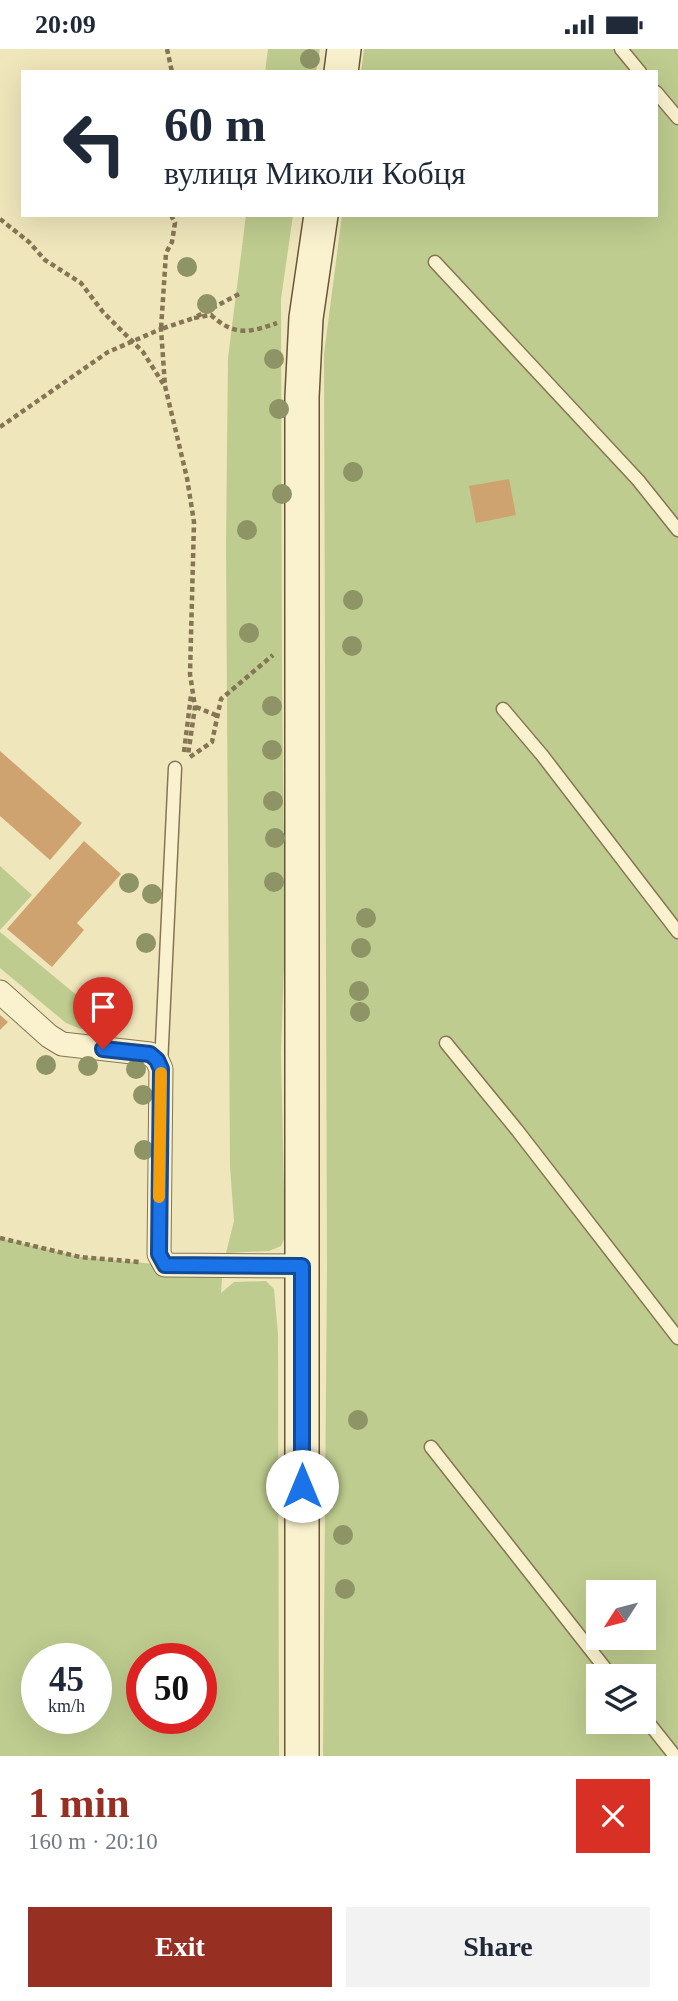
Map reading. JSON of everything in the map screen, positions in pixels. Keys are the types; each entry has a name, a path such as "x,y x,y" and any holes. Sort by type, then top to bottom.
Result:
{"main road":[{"path":"341,70 344,49"},
{"path":"302,1756 302,397 307,311 321,217"}],"street":[{"path":"0,992 49,1036 62,1044 150,1054 157,1060 161,1069 159,1254 165,1265 302,1266"}],"lane":[{"path":"621,49 638,70"},
{"path":"658,94 678,118"},
{"path":"435,262 638,480 678,530"},
{"path":"503,709 542,755 678,932"},
{"path":"161,1069 175,768"},
{"path":"446,1043 678,1338"},
{"path":"431,1447 602,1664"},
{"path":"656,1732 675,1756"}],"path":[{"path":"167,49 172,70"},
{"path":"172,217 175,223 172,242 166,253 161,329 164,386 187,478 194,522 190,674 195,707 188,759"},
{"path":"0,219 29,242 45,260 81,283 103,312 143,352 164,386"},
{"path":"194,318 239,294"},
{"path":"0,427 108,352 161,329 211,315 224,326 251,333 307,311"},
{"path":"192,690 182,763 212,742 222,699 302,632"},
{"path":"195,707 218,716"},
{"path":"0,1238 80,1257 165,1265"}],"green space":[{"path":"268,49 320,49 316,70 265,70"},
{"path":"364,49 678,49 678,1756 323,1756 327,1266 324,354 342,217 658,217 658,70 361,70"},
{"path":"246,217 293,217 281,299 285,937 281,1053 285,1237 281,1246 269,1251 226,1253 234,1221 230,1167 226,546 228,358"},
{"path":"0,866 32,895 0,930"},
{"path":"0,932 96,1011 100,1023 81,1029 66,1023 0,968"},
{"path":"0,1238 80,1257 165,1265 223,1265 221,1293 234,1282 266,1281 274,1289 278,1334 279,1756 0,1756"}],"building":[{"path":"509,479 516,515 476,523 469,486"},
{"path":"0,751 82,823 50,860 0,816"},
{"path":"84,841 121,874 77,923 84,930 52,967 7,929"},
{"path":"0,1015 8,1022 0,1030"}],"slow traffic":[{"path":"159,1197 161,1073"}],"route":[{"path":"103,1049 150,1054 161,1069 159,1254 165,1265 302,1266 302,1486"}]}
